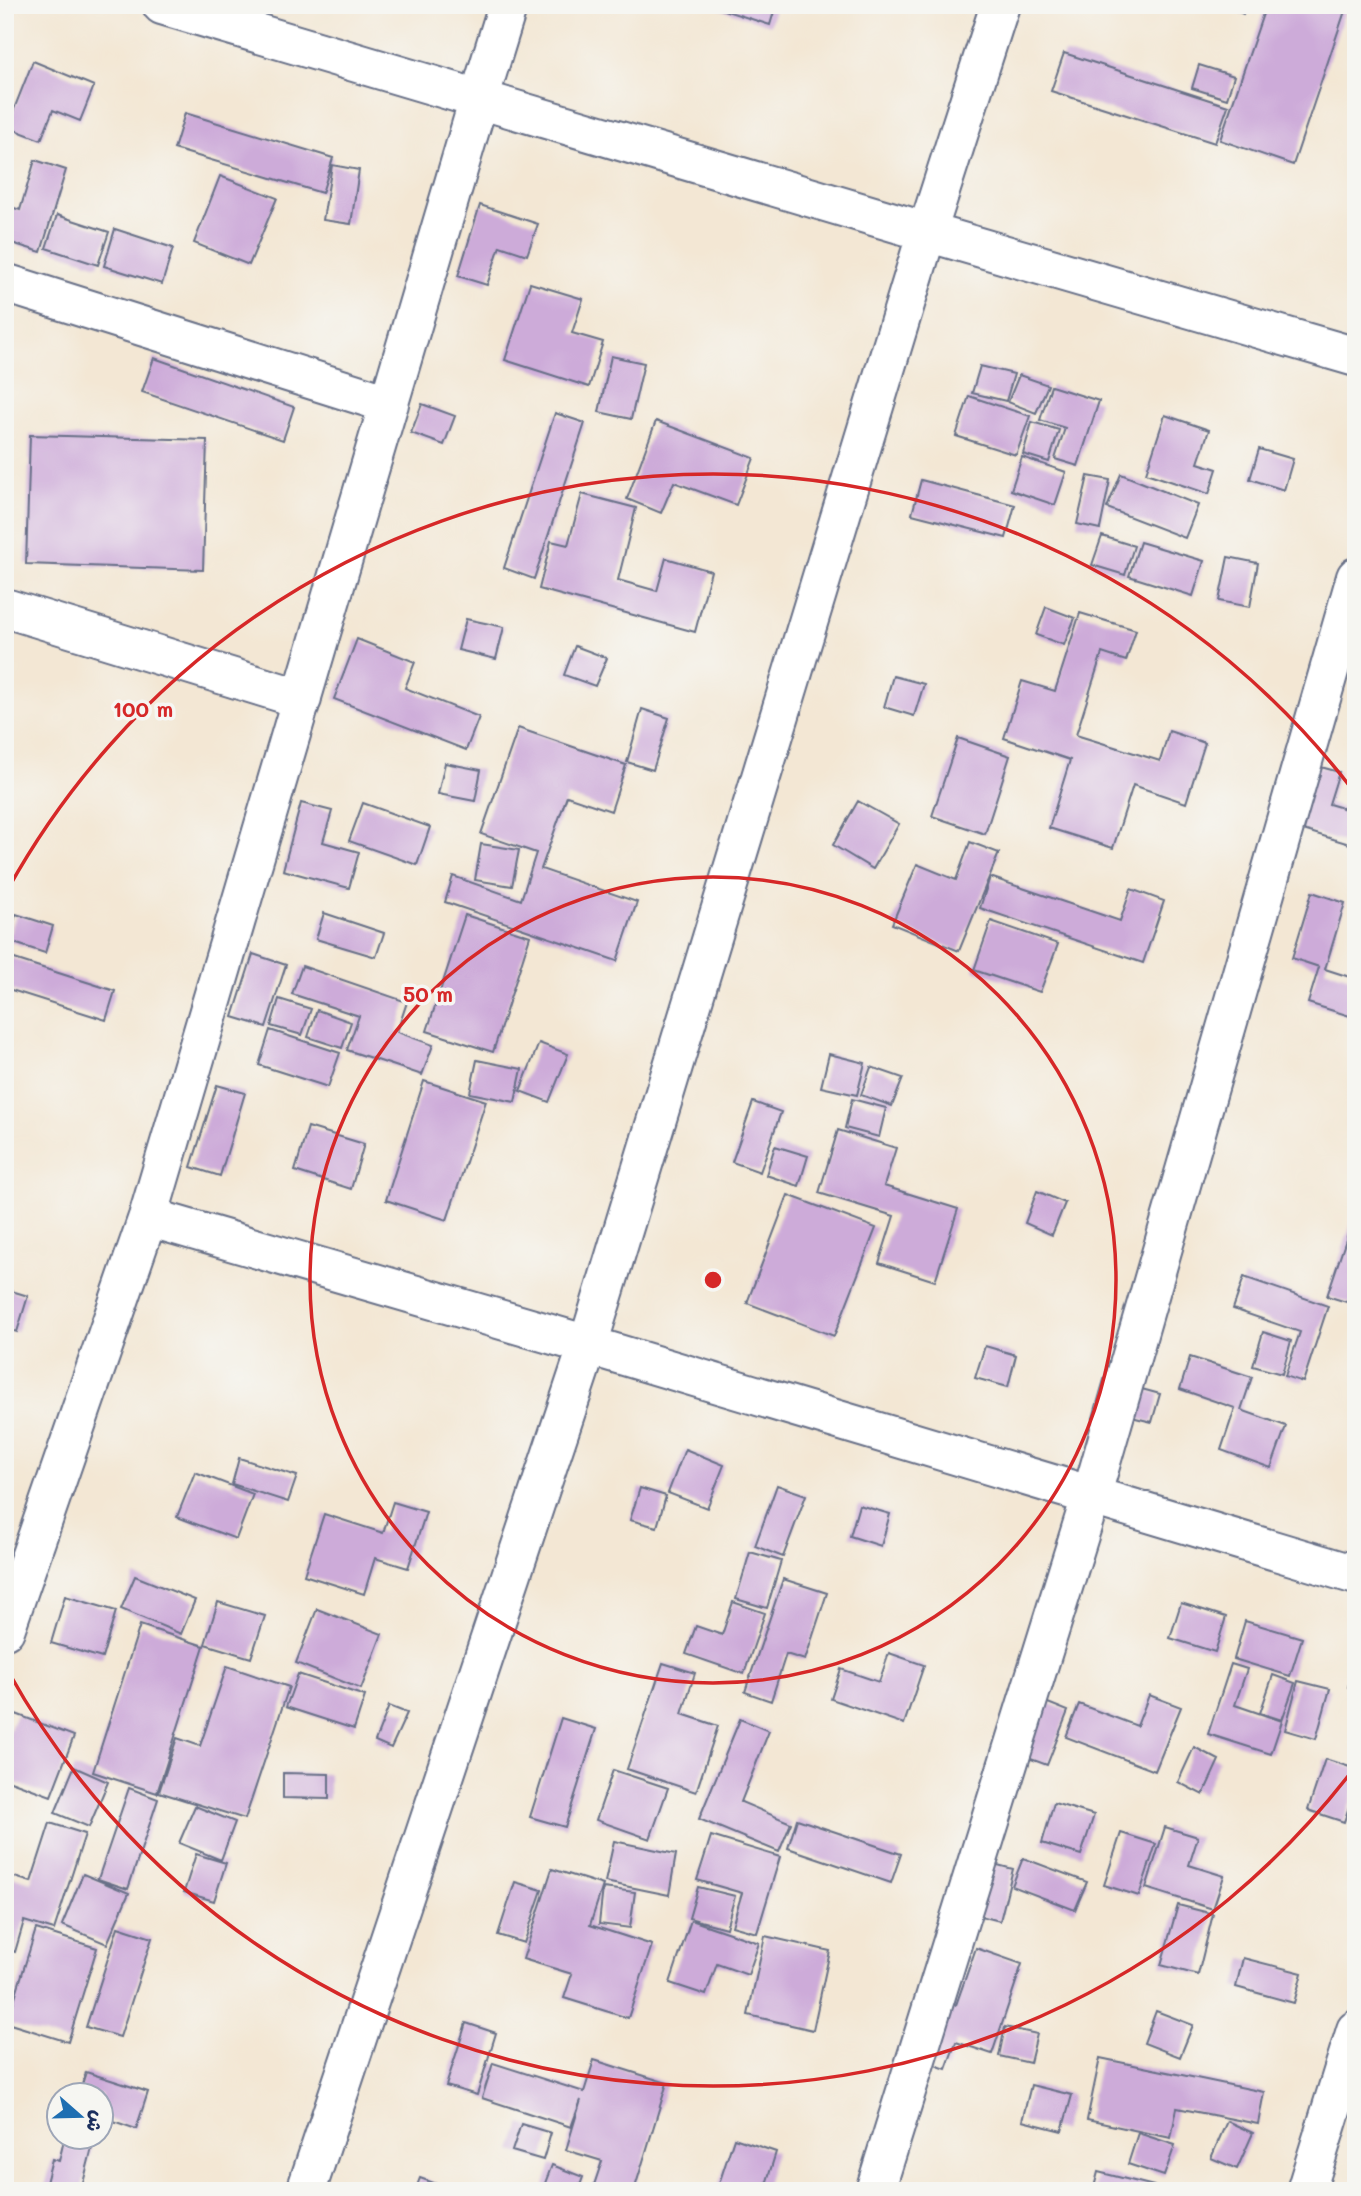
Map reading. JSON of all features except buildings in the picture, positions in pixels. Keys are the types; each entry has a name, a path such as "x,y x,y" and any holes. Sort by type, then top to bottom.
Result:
{"street":[{"path":"162,5 1356,357"},
{"path":"5,1630 148,1217 509,5"},
{"path":"306,2191 588,1345 927,232 1000,5"},
{"path":"5,283 389,404"},
{"path":"875,2191 1091,1497 1356,577"},
{"path":"5,608 302,699"},
{"path":"148,1217 588,1345 1356,1575"},
{"path":"1307,2191 1356,2030"}]}
